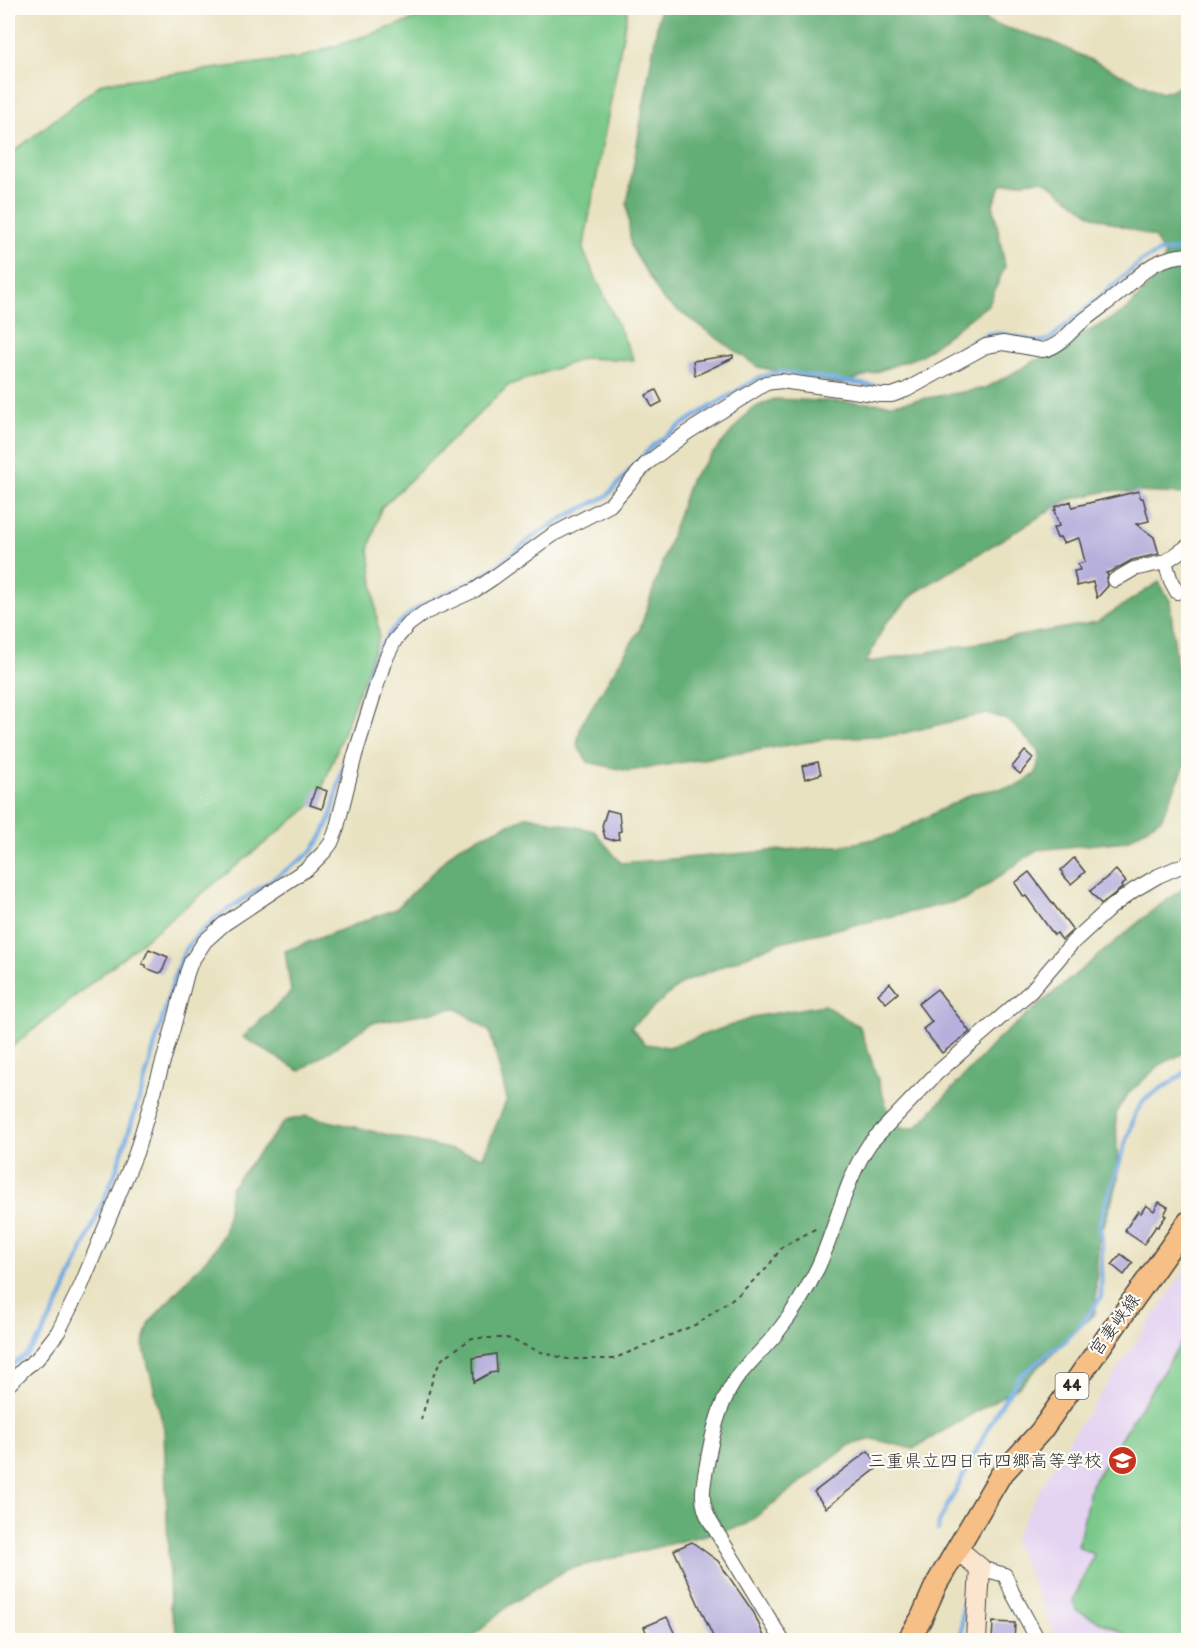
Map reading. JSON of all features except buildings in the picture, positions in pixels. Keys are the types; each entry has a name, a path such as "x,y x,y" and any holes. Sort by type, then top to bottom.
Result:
{"main road":[{"name":"宮妻峡線","path":"908,1641 936,1585 1000,1476 1041,1431 1188,1222"},
{"path":"958,1550 980,1568 976,1641"}],"street":[{"path":"8,1385 37,1359 58,1332 81,1286 136,1152 191,962 214,932 308,868 331,843 384,662 395,640 409,624 424,613 494,579 554,534 610,505 646,464 688,432 766,383 781,381 892,395 906,390 986,346 1003,343 1048,349 1061,342 1147,268 1168,258 1188,255"},
{"path":"1115,579 1134,568 1166,562 1188,546"},
{"path":"1166,562 1171,581 1177,592"},
{"path":"782,1641 703,1505 712,1439 722,1406 734,1383 776,1334 804,1293 818,1268 853,1173 870,1143 937,1073 1031,991 1073,942 1110,908 1134,890 1188,862"},
{"path":"980,1568 1005,1575 1038,1641"}],"path":[{"path":"421,1420 434,1374 442,1359 472,1338 507,1338 541,1352 567,1359 613,1359 697,1324 739,1294 767,1268 782,1247 836,1219"}],"shaded area":[{"name":"三重県立四日市四郷高等学校","path":"1188,1266 1188,1640 1058,1640 1013,1540 1042,1485 1072,1436"}],"green space":[{"path":"449,8 628,8 583,250 634,360 585,358 509,385 381,508 369,549 379,637 318,800 8,1050 8,156 102,83 299,58"},
{"path":"660,8 982,8 987,22 1048,40 1162,93 1188,83 1188,494 1108,491 1067,500 916,592 885,624 866,663 1097,622 1159,582 1170,601 1187,761 1161,819 1126,841 1037,850 967,899 780,942 682,983 631,1027 645,1044 668,1047 758,1016 824,1005 860,1027 894,1128 916,1128 998,1039 1153,910 1188,885 1188,1051 1160,1065 1128,1094 1116,1112 1118,1181 1098,1243 1095,1313 1018,1387 913,1449 873,1439 850,1445 745,1525 565,1570 508,1606 469,1640 179,1640 170,1608 164,1429 143,1344 150,1322 215,1249 225,1230 231,1187 285,1121 307,1116 483,1157 507,1099 490,1032 456,1008 371,1023 300,1071 243,1037 291,992 285,951 396,909 459,846 528,816 594,831 621,863 847,845 892,835 973,793 1017,786 1036,774 1040,752 1009,721 987,713 896,735 832,738 629,771 588,762 577,745 581,725 640,629 690,480 751,409 774,399 892,404 986,388 1127,310 1158,275 1165,256 1154,237 1093,216 1044,180 1002,184 993,204 1005,266 989,304 920,356 840,385 758,367 663,300 631,247 627,204"},
{"path":"1188,1332 1188,1636 1186,1640 1138,1640 1076,1610 1073,1600 1094,1555 1078,1546 1091,1485"}],"waterway":[{"path":"8,1368 27,1354 40,1338 59,1303 116,1171 175,975 185,950 196,936 217,917 301,860 311,852 322,837 331,817 371,666 391,631 404,618 424,604 481,577 533,537 565,517 607,496 652,446 686,422 760,377 781,372 881,387 897,387 989,334 1003,334 1038,342 1049,340 1142,261 1160,252 1180,250"},
{"path":"938,1530 939,1522 997,1411 1020,1376 1065,1341 1084,1321 1101,1297 1100,1222 1136,1112 1144,1100 1188,1071"},
{"path":"961,1640 963,1600"}],"place":[{"name":"三重県立四日市四郷高等学校","path":"1123,1461"}]}
